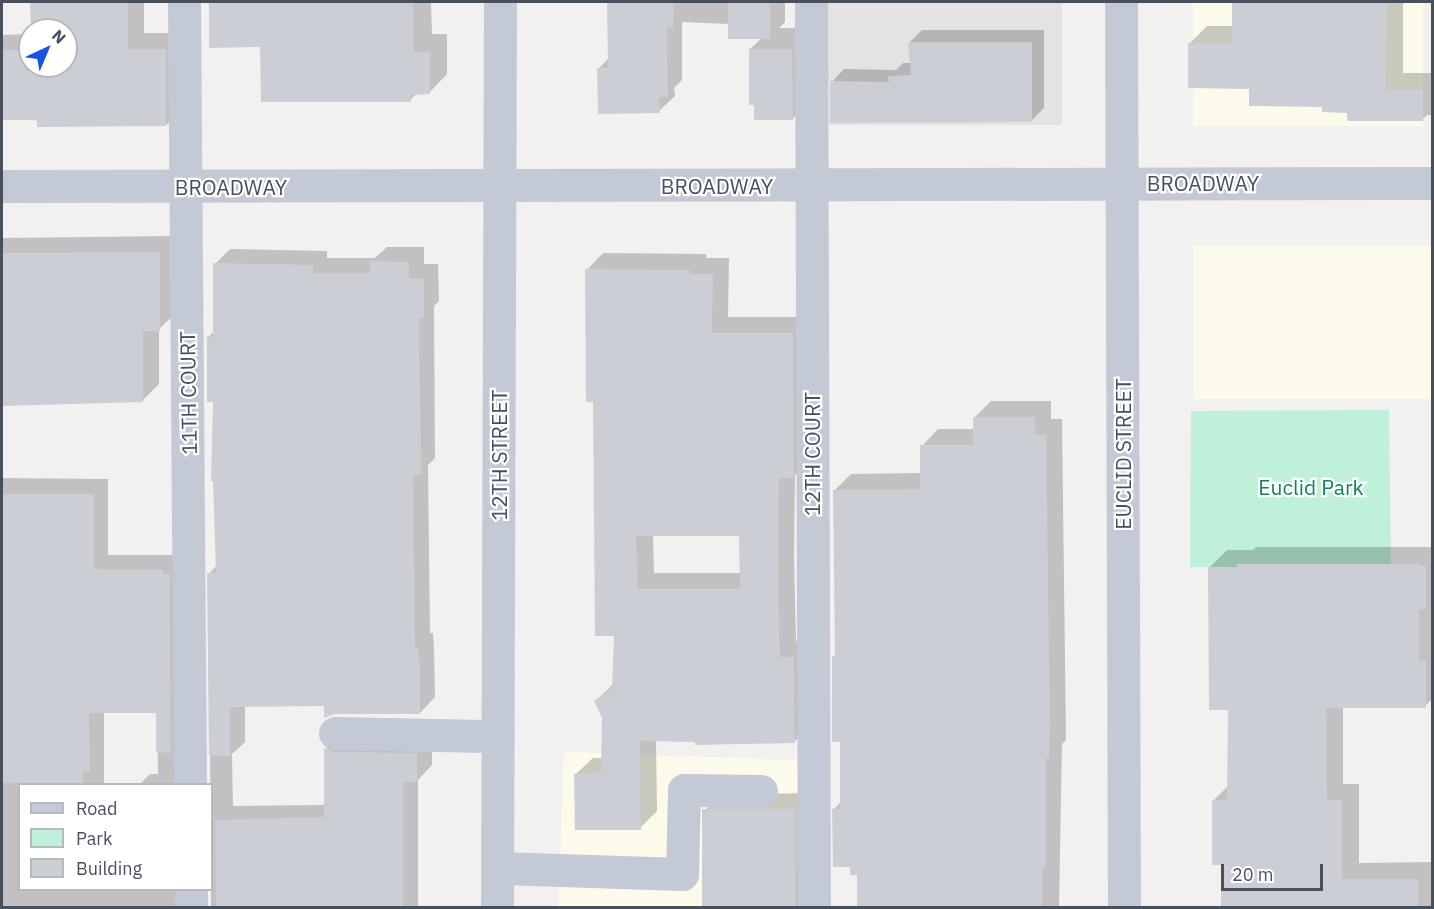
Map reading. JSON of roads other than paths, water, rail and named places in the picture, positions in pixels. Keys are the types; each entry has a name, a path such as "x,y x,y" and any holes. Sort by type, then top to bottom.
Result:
{"street":[{"name":"11TH COURT","path":"184,2 190,783"},
{"name":"12TH STREET","path":"497,908 500,2"},
{"name":"12TH COURT","path":"811,2 814,908"},
{"name":"EUCLID STREET","path":"1121,2 1124,908"},
{"name":"BROADWAY","path":"2,186 1432,183"},
{"path":"335,733 498,736"},
{"path":"498,868 682,874 684,790 761,791"},
{"path":"191,891 191,908"}],"park label":[{"name":"Euclid Park","path":"1311,487"}]}
